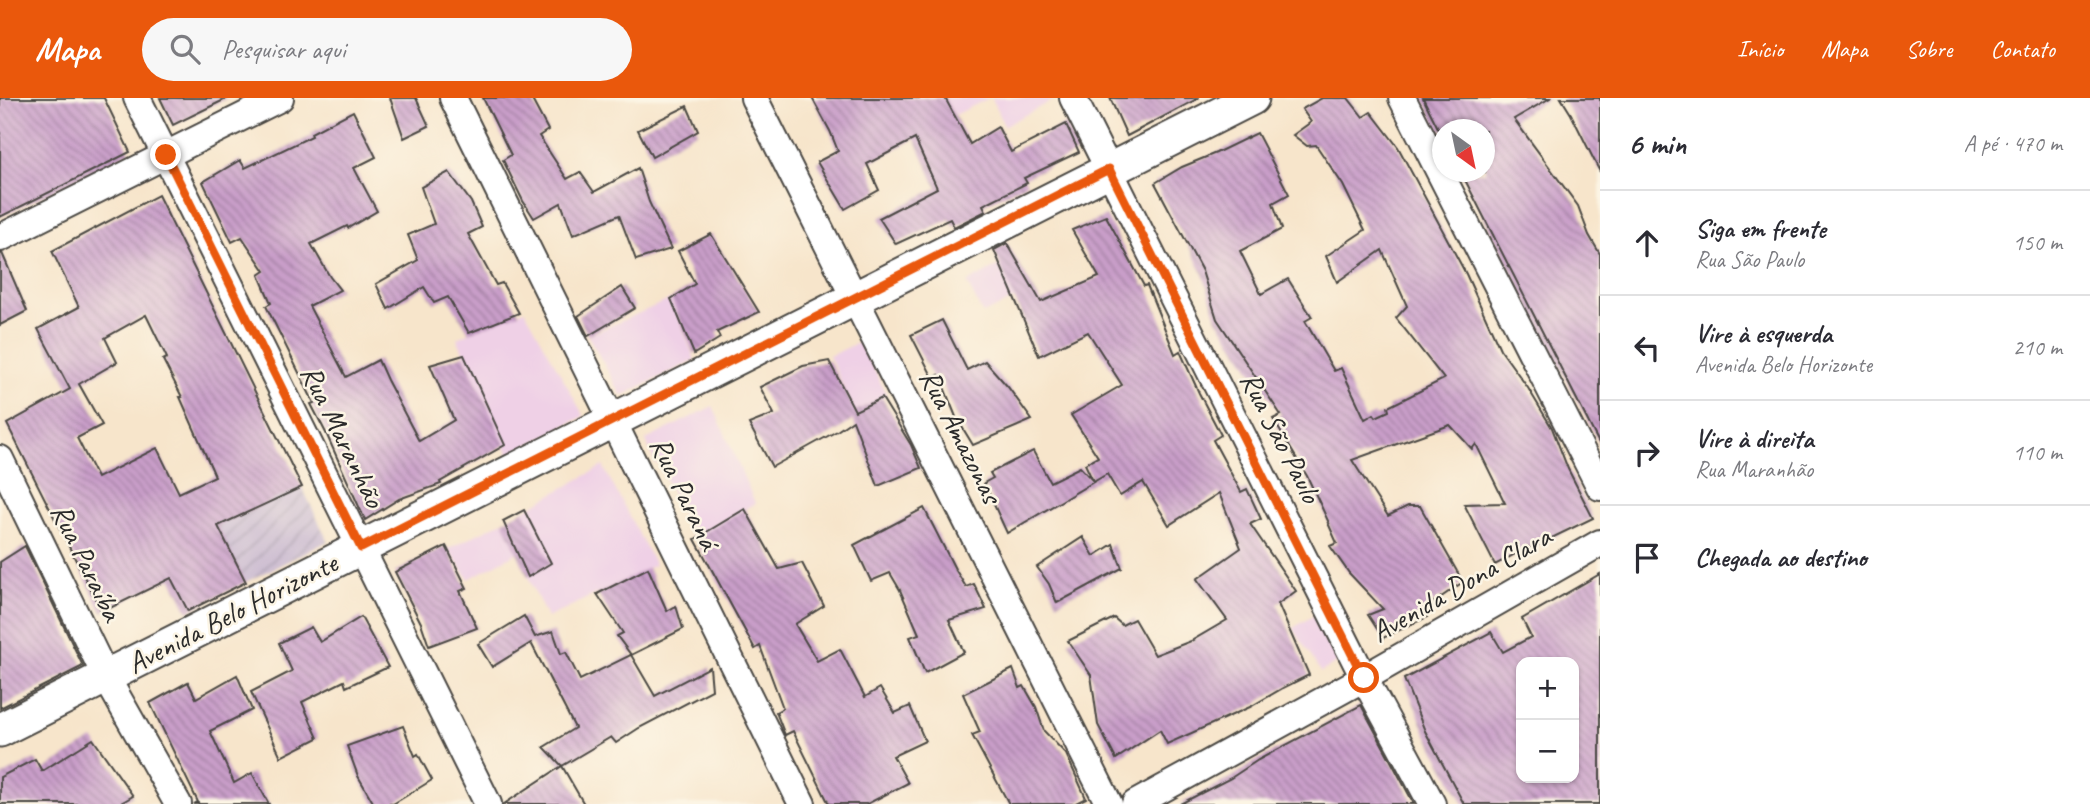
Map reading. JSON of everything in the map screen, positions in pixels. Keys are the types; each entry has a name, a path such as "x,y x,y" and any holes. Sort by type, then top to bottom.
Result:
{"street":[{"name":"Rua Maranhão","path":"138,98 488,804"},
{"path":"0,238 280,98"},
{"name":"Rua Paraná","path":"453,98 802,804"},
{"name":"Rua Amazonas","path":"754,98 1109,804"},
{"name":"Rua São Paulo","path":"1073,98 1364,678 1432,804"},
{"name":"Avenida Belo Horizonte","path":"0,730 1252,98"},
{"path":"1402,98 1600,487"},
{"name":"Rua Paraíba","path":"0,459 106,677 178,804"},
{"name":"Avenida Dona Clara","path":"1135,804 1364,678 1600,543"}],"shaded area":[{"path":"945,98 989,98 955,115"},
{"path":"992,98 1057,98 1004,126"},
{"path":"1000,265 1015,299 983,314 967,283"},
{"path":"671,299 695,360 622,396 588,336"},
{"path":"525,310 584,416 509,455 457,338"},
{"path":"860,342 887,395 855,411 829,356"},
{"path":"713,406 755,503 694,540 658,463 655,464 646,440"},
{"path":"603,466 655,565 547,618 528,577 551,563 524,510"},
{"path":"302,487 328,541 228,591 201,534"},
{"path":"503,521 518,552 469,579 448,549"},
{"path":"1316,614 1340,661 1321,672 1293,628"}],"building":[{"path":"0,98 104,98 130,152 0,217"},
{"path":"160,98 228,98 173,125"},
{"path":"390,98 416,98 429,126 404,138"},
{"path":"483,98 531,98 548,130 539,136 567,179 580,172 594,192 638,168 649,202 671,249 636,260 619,215 573,235 561,203 534,218 503,160 511,155"},
{"path":"812,98 945,98 970,144 998,127 1011,152 1066,124 1079,152 1024,178 1027,183 983,205 986,211 954,227 950,219 896,244 879,218 937,188 915,139 867,164 879,190 845,209 817,162 838,151"},
{"path":"1110,98 1199,98 1127,136"},
{"path":"1322,98 1348,98 1363,117 1371,112 1398,147 1466,274 1500,349 1552,428 1568,469 1593,518 1495,565 1464,504 1505,503 1476,444 1472,449 1450,425 1352,460 1388,516 1408,506 1420,506 1463,582 1424,609 1427,617 1383,638 1368,615 1383,609 1349,573 1330,546 1337,543 1329,523 1307,476 1273,419 1281,415 1217,319 1202,271 1155,183 1182,167 1257,133 1289,194 1273,203 1282,229 1240,251 1261,294 1288,279 1312,317 1305,321 1334,371 1341,368 1365,419 1389,411 1388,407 1444,379 1396,318 1407,306 1382,250 1337,282 1326,256 1365,230 1343,185 1316,145 1307,146 1293,135 1311,122 1302,109"},
{"path":"1423,98 1550,98 1514,119 1578,206 1600,254 1600,445 1466,182 1495,182 1495,119 1434,119"},
{"path":"1561,98 1600,98 1600,172 1571,114"},
{"path":"687,106 698,131 652,157 638,130"},
{"path":"353,111 376,157 354,168 377,211 348,228 347,226 311,244 340,290 309,306 346,377 378,360 419,441 454,420 430,365 464,355 505,445 440,482 441,484 399,499 365,520 311,404 314,403 266,306 271,303 259,275 265,271 242,237 232,242 203,182 240,160 245,168 312,136 311,133"},
{"path":"449,172 471,202 482,227 468,234 496,285 502,283 519,313 469,333 448,297 434,303 424,287 388,309 376,284 418,260 408,235 434,224 421,187"},
{"path":"158,195 302,487 218,526 246,582 188,611 171,578 102,612 7,424 70,389 38,329 79,307 52,251","holes":["146,315 167,358 163,360 182,397 215,476 179,493 157,448 97,478 77,438 102,425 79,384 117,362 105,338"]},
{"path":"1106,216 1144,286 1147,285 1175,354 1180,351 1221,435 1213,440 1241,492 1247,489 1261,519 1250,524 1296,591 1278,604 1309,675 1250,707 1167,744 1160,730 1116,759 1098,725 1091,675 1068,641 1114,618 1122,625 1134,619 1155,655 1191,641 1227,620 1197,579 1241,548 1219,493 1169,525 1143,482 1120,496 1107,474 1007,533 984,483 993,478 990,473 1033,451 1050,482 1080,467 1093,481 1085,464 1098,457 1071,415 1122,385 1088,332 1039,356 994,250 1007,243 1041,302 1099,277 1072,230"},
{"path":"711,234 759,312 717,332 720,338 694,354 671,299 695,284 678,251"},
{"path":"2,253 27,311 0,325 0,254"},
{"path":"622,287 635,308 588,336 578,316"},
{"path":"942,320 967,370 985,361 1032,420 973,445 956,417 939,375 933,378 911,335"},
{"path":"829,361 855,411 882,398 911,445 921,468 878,486 853,420 772,467 749,424 774,414 760,387 803,366"},
{"path":"924,508 966,587 974,584 986,609 949,620 964,652 925,673 910,637 919,634 900,590 890,573 871,581 854,545"},
{"path":"745,509 779,569 802,563 824,606 795,624 817,661 840,649 865,697 880,688 895,713 910,706 925,741 893,756 908,783 867,804 829,804 793,731 785,735 776,712 783,708 760,646 755,649 695,539"},
{"path":"524,510 551,563 528,577 503,521"},
{"path":"1083,537 1094,556 1113,544 1122,568 1057,603 1049,584 1037,567"},
{"path":"25,546 83,666 0,708 0,562"},
{"path":"446,546 467,588 460,591 477,628 429,646 421,623 395,572"},
{"path":"648,568 667,611 676,606 683,629 631,655 617,636 623,633 597,594"},
{"path":"1600,574 1600,804 1464,804 1425,731 1404,679 1491,632 1503,652 1531,637 1522,619"},
{"path":"524,616 535,637 553,631 561,654 566,652 580,680 631,655 655,696 710,667 712,690 616,743 611,737 562,766 544,747 575,728 531,643 492,667 478,644"},
{"path":"361,617 388,667 346,687 344,681 302,702 318,738 281,757 251,692 292,671 279,643 311,627 320,642"},
{"path":"1013,669 1020,688 1024,686 1036,707 1044,731 1066,754 1086,798 1074,804 1009,804 972,735 980,732 963,694"},
{"path":"237,675 252,710 210,731 234,783 252,773 269,804 194,804 198,802 150,703 188,682 196,698"},
{"path":"1361,705 1414,804 1180,804 1231,778 1258,760"},
{"path":"403,726 415,756 418,754 432,780 393,804 374,804 358,776 347,746"},
{"path":"93,739 133,796 119,804 0,804 0,777 35,759 42,771"},
{"path":"562,766 584,804 504,804"}],"route":[{"path":"166,155 361,548 1109,169 1364,678"}]}
